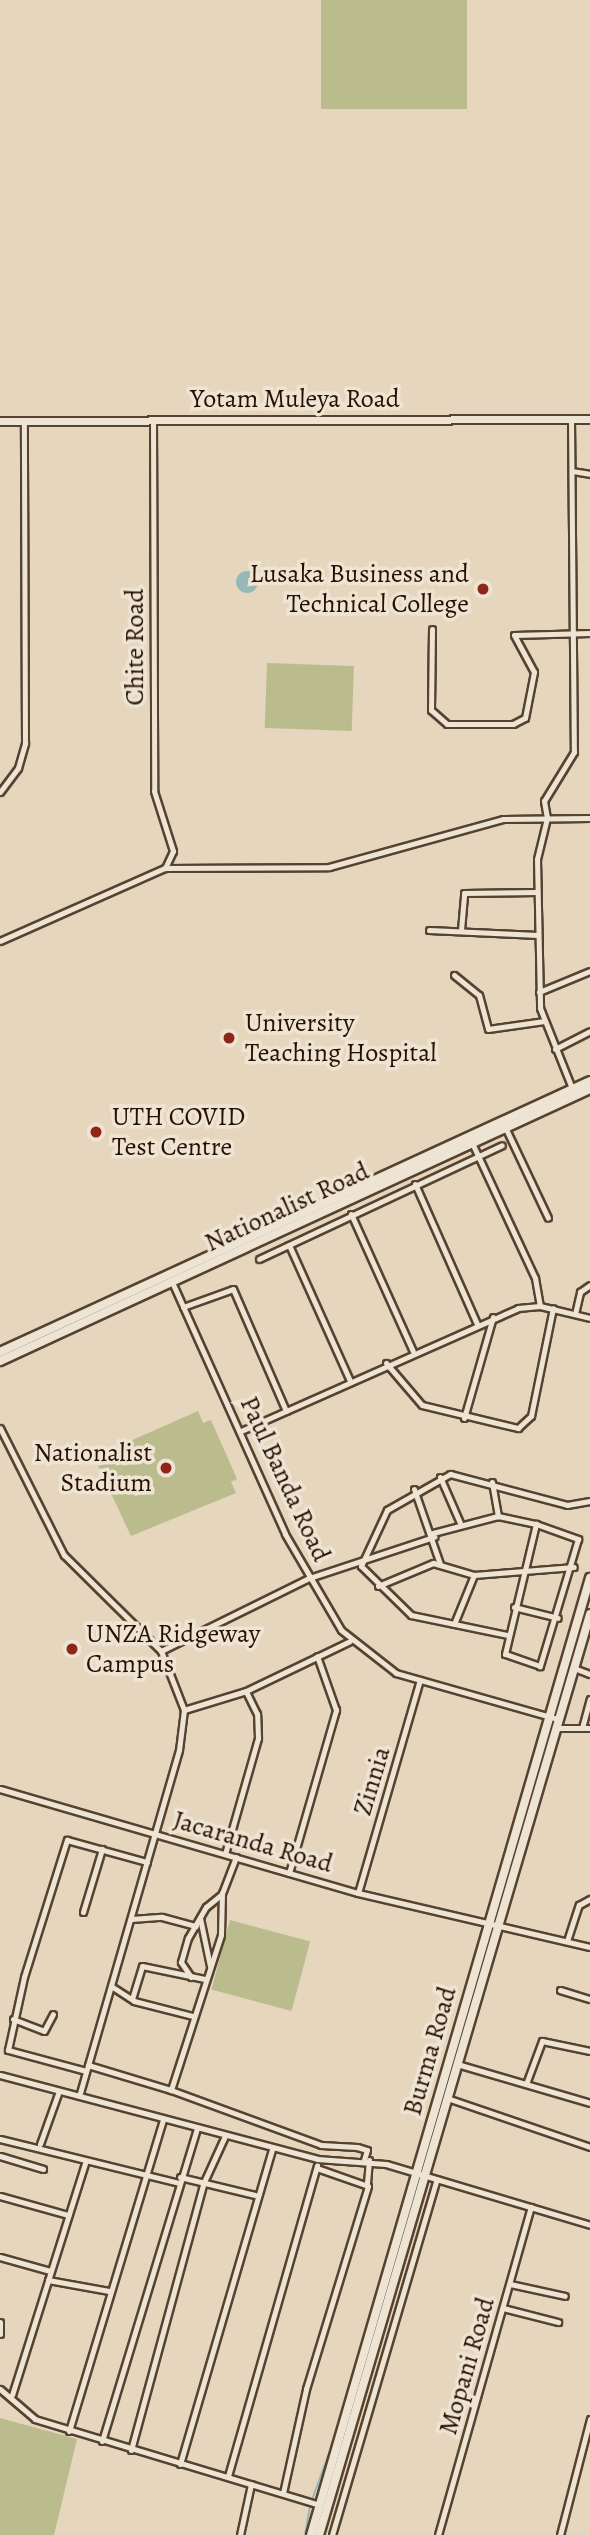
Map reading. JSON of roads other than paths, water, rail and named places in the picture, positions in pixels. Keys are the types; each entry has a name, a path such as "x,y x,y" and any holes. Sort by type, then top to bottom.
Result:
{"main road":[{"name":"Nationalist Road","path":"0,1352 171,1280 506,1129 590,1082"},
{"name":"Nationalist Road","path":"0,1361 574,1093 590,1089"},
{"name":"Burma Road","path":"319,2535 420,2175 554,1722 590,1578"},
{"name":"Burma Road","path":"554,1722 590,1614"},
{"name":"Burma Road","path":"311,2535 420,2175 447,2098 492,1928"}],"street":[{"path":"571,419 573,758 544,801 547,818 537,892 539,992 544,1021 574,1093"},
{"name":"Yotam Muleya Road","path":"0,421 590,419"},
{"path":"0,792 18,768 25,743 24,421"},
{"name":"Chite Road","path":"153,421 154,791 173,852 165,867"},
{"path":"572,471 590,474"},
{"path":"432,629 431,710 447,724 520,722 534,672 513,636 590,633"},
{"path":"0,941 165,867 329,867 503,819 590,818"},
{"path":"461,930 464,893 537,892"},
{"path":"429,930 538,935"},
{"path":"539,992 590,971"},
{"path":"454,975 479,995 488,1029 544,1021"},
{"path":"555,1049 590,1031"},
{"path":"506,1129 548,1218"},
{"path":"473,1144 535,1278 540,1306"},
{"path":"259,1259 502,1145"},
{"path":"415,1184 477,1324"},
{"path":"351,1214 413,1351"},
{"path":"289,1245 350,1381"},
{"name":"Paul Banda Road","path":"171,1280 309,1578 351,1640 382,1666 420,1680 554,1722 590,1728"},
{"path":"575,1314 580,1292 590,1285"},
{"path":"183,1307 233,1289 286,1410"},
{"path":"241,1431 386,1363 493,1317 540,1306 590,1318"},
{"path":"386,1363 413,1399 464,1418 525,1425 553,1308"},
{"path":"464,1418 493,1317"},
{"path":"0,1428 64,1555 161,1651 184,1710 155,1834 79,2096"},
{"path":"361,1566 383,1516 415,1489 440,1477 456,1473 568,1505 590,1501"},
{"path":"440,1477 460,1523"},
{"path":"492,1482 498,1516"},
{"path":"415,1489 433,1535 440,1564"},
{"path":"161,1651 309,1578 361,1566 460,1523 498,1516 536,1524 578,1539 574,1567 542,1665 507,1657 514,1607 536,1524"},
{"path":"378,1586 425,1564 440,1564 474,1575 574,1567"},
{"path":"361,1566 378,1586 411,1615 508,1635"},
{"path":"454,1624 474,1575"},
{"path":"514,1607 558,1618"},
{"path":"184,1710 246,1691 351,1640"},
{"path":"289,1873 336,1710 317,1656"},
{"path":"574,1668 590,1674"},
{"name":"Zinnia","path":"358,1893 420,1680"},
{"path":"225,1854 257,1738 257,1714 246,1691"},
{"path":"582,1728 590,1699"},
{"name":"Jacaranda Road","path":"0,1789 358,1893 492,1928 590,1947"},
{"path":"147,1863 67,1840 13,2019 8,2050 171,2090 321,2145 367,2150 367,2183 283,2493"},
{"path":"83,1912 102,1849"},
{"path":"191,1977 181,1960 200,1919 221,1895 236,1857"},
{"path":"171,2090 222,1929 221,1895"},
{"path":"567,1941 580,1903 590,1899"},
{"path":"131,1919 162,1917 196,1926"},
{"path":"200,1919 210,1966"},
{"path":"132,1999 142,1966 205,1979"},
{"path":"111,1986 132,1999 193,2016"},
{"path":"560,1990 590,1999"},
{"path":"13,2019 44,2031 53,2014"},
{"path":"526,2084 542,2041 590,2050"},
{"path":"457,2064 590,2103"},
{"path":"0,2075 317,2160 367,2160 590,2224"},
{"path":"40,2144 59,2091"},
{"path":"447,2098 590,2147"},
{"path":"69,2431 108,2291 163,2119"},
{"path":"102,2441 179,2180 197,2128"},
{"path":"131,2450 204,2182 225,2136"},
{"path":"0,2139 40,2144 86,2161 256,2194"},
{"path":"180,2464 256,2194 272,2149"},
{"path":"0,2156 43,2169"},
{"path":"229,2476 317,2168 317,2160"},
{"path":"12,2395 86,2161"},
{"path":"317,2168 367,2183"},
{"path":"332,2535 437,2179"},
{"path":"0,2196 68,2215"},
{"name":"Mopani Road","path":"438,2535 531,2207"},
{"path":"0,2257 50,2271"},
{"path":"48,2280 108,2291"},
{"path":"510,2284 565,2296"},
{"path":"503,2308 558,2322"},
{"path":"0,2322 0,2334"},
{"path":"0,2389 12,2395 35,2419 320,2505"},
{"path":"560,2535 590,2419"},
{"path":"240,2535 251,2484"}],"water":[{"path":"247,571 255,574 258,582 255,590 247,593 239,590 236,582 239,574"}],"waterway":[{"path":"313,2497 336,2434"},
{"path":"305,2535 310,2507"}],"place":[{"name":"Lusaka Business and Technical College","path":"483,589"},
{"name":"University Teaching Hospital","path":"229,1038"},
{"name":"UTH COVID Test Centre","path":"96,1132"},
{"name":"Nationalist Stadium","path":"166,1468"},
{"name":"UNZA Ridgeway Campus","path":"72,1649"}]}
